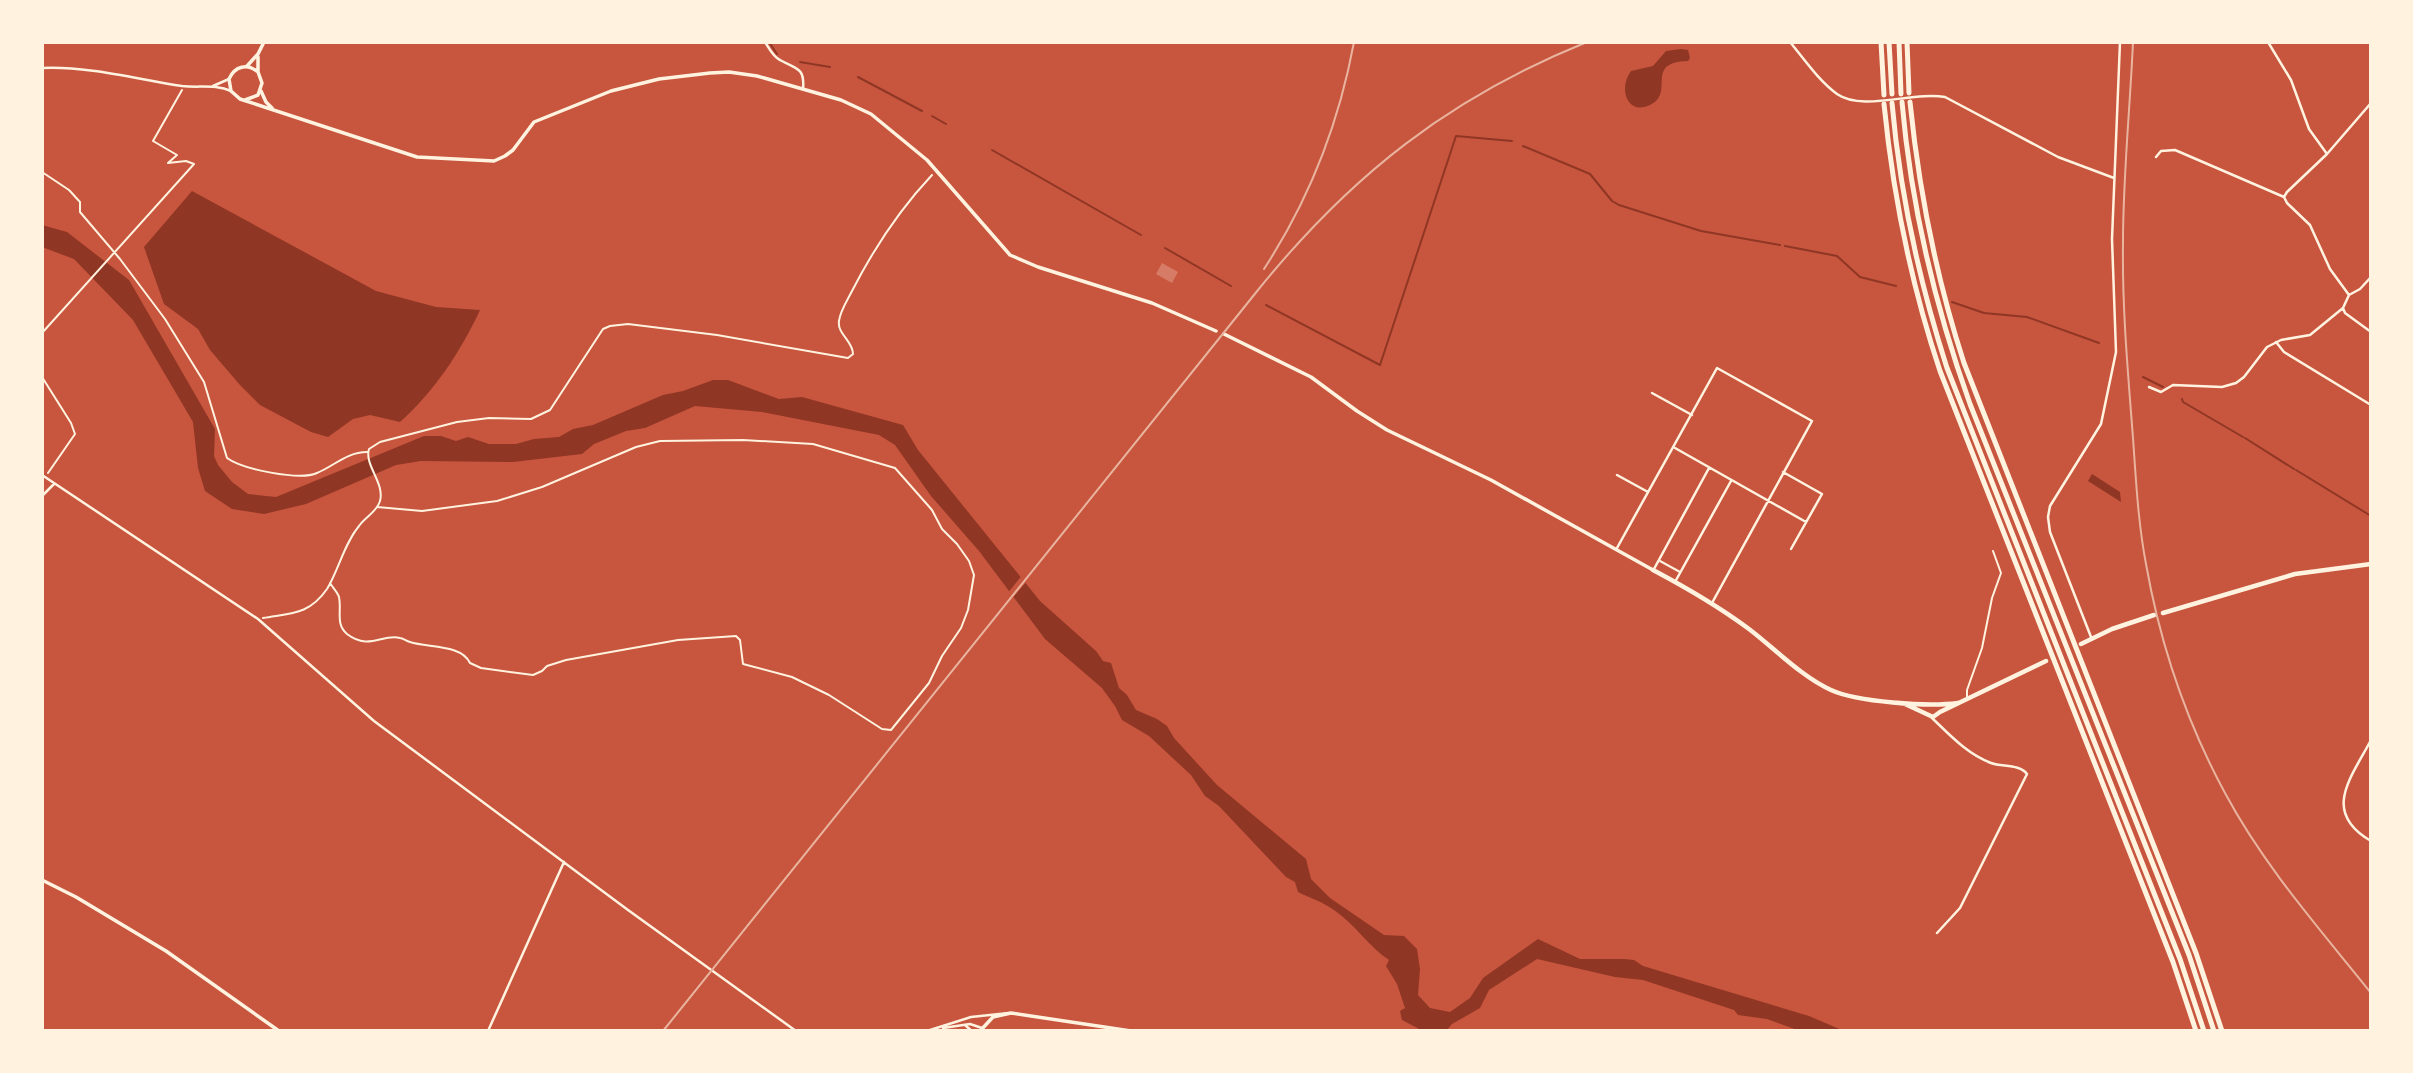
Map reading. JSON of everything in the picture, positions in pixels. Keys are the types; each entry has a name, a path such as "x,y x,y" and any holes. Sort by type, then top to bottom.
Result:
{"highway":[{"path":"1881,42 1884,95"},
{"path":"1889,42 1892,94"},
{"path":"1899,42 1901,94"},
{"path":"1907,42 1909,93"},
{"path":"1902,102 1909,168 1920,228 1933,287 1953,355 1978,425 2189,956 2214,1031"},
{"path":"1910,102 1917,167 1930,238 1943,294 1964,363 2192,941 2222,1031"},
{"path":"1892,103 1909,227 1947,368 2180,959 2204,1031"},
{"path":"1884,104 1903,235 1920,309 1940,371 2173,962 2196,1031"}],"main road":[{"path":"2163,612 2304,572 2371,564"},
{"path":"1653,570 1712,603 1827,688 1851,696 1898,702 1958,703"},
{"path":"2081,644 2118,627 2154,615"},
{"path":"1898,702 1929,715 1939,713 2046,661"},
{"path":"1933,704 1940,708 1939,713"},
{"path":"1929,715 1927,708 1933,704"}],"street":[{"path":"212,87 229,79 237,69 246,66 258,54 264,42"},
{"path":"765,42 779,60 795,66 801,73 803,89"},
{"path":"1790,42 1837,94 1852,100 1921,96 1950,99 2058,157 2114,178"},
{"path":"2092,639 2050,532 2048,517 2054,498 2101,424 2116,352 2112,257 2120,42"},
{"path":"2268,42 2291,80 2309,129 2327,154"},
{"path":"258,54 261,90 266,102 276,111"},
{"path":"246,66 258,72"},
{"path":"42,68 74,68 185,86 212,87 230,91 236,97 276,111 417,156 494,161 505,156 534,122 611,91 659,79 729,72 757,76 841,100 866,110 936,170 1000,246 1016,258 1152,303 1216,331"},
{"path":"229,79 230,91"},
{"path":"245,100 255,97 261,90"},
{"path":"2284,197 2288,190 2327,154 2371,103"},
{"path":"2156,157 2166,150 2175,150 2284,197 2310,225 2331,271 2349,295"},
{"path":"2149,387 2161,393 2173,385 2233,385 2244,377 2264,350 2276,342 2308,336 2343,308 2349,295 2360,289 2371,277"},
{"path":"2343,308 2345,313 2371,332"},
{"path":"1224,334 1311,377 1387,430 1491,480 1653,570 1709,468"},
{"path":"2276,342 2284,352 2371,405"},
{"path":"1616,550 1717,368 1812,421 1712,603"},
{"path":"1652,393 1692,415"},
{"path":"1674,448 1806,522"},
{"path":"1783,472 1822,494 1791,549"},
{"path":"43,475 258,619 374,721 796,1031"},
{"path":"1617,475 1649,492"},
{"path":"1675,582 1731,480"},
{"path":"42,496 55,483"},
{"path":"1939,713 1942,727"},
{"path":"1929,715 1960,744 1982,759 1996,765 2021,768 2027,774 1960,908 1937,933"},
{"path":"2371,740 2347,787 2343,805 2350,825 2371,841"},
{"path":"488,1031 564,862"},
{"path":"42,880 76,897 166,951 279,1031"},
{"path":"927,1031 970,1024 981,1029 995,1016 1011,1013"},
{"path":"936,1029 971,1017 1011,1013 1131,1031"},
{"path":"962,1025 972,1031"},
{"path":"1109,1027 1120,1031"}],"lane":[{"path":"1967,700 1967,690 1982,648 1992,598 2001,573 1993,551"},
{"path":"1659,560 1681,572"}],"path":[{"path":"42,333 193,164 186,160 167,163 177,155 153,141 185,86"},
{"path":"42,173 69,190 80,202 80,212 136,279 165,319 204,382 227,458 236,465 259,468 275,475 303,477 317,474 354,454 368,452 380,442 457,422 489,418 531,419 550,410 603,329 610,326 628,324 717,335 848,358 853,354 853,347 841,331 839,321 847,300 867,263 919,189 936,170"},
{"path":"42,377 75,434 43,475"},
{"path":"330,583 339,596 341,627 353,637 374,643 398,637 409,642 458,651 470,663 481,668 533,675 547,666 566,660 678,640 736,636 740,640 743,664 792,677 829,695 883,729 891,730 929,683 942,656 961,628 974,575 969,561 942,528 932,510 895,468 813,444 743,440 660,441 636,447 542,487 497,501 422,511 377,507"},
{"path":"258,619 294,615 321,598 359,525 377,507 381,499 368,452"}],"shaded area":[{"path":"1688,50 1690,58 1667,67 1663,72 1661,93 1657,100 1642,107 1630,104 1625,85 1631,71 1653,66 1666,51"},
{"path":"192,191 376,291 436,307 480,310 446,370 400,422 370,415 353,419 328,437 311,432 260,405 210,350 198,329 164,304 144,247"},
{"path":"42,225 67,232 129,280 215,429 214,456 218,465 232,482 248,494 276,497 424,436 441,436 456,441 468,437 489,444 516,444 559,437 573,429 593,425 663,395 713,380 728,380 779,399 802,397 903,425 918,450 1040,601 1096,651 1103,661 1111,663 1119,688 1136,710 1167,726 1174,738 1217,785 1306,859 1311,879 1330,898 1384,935 1404,936 1417,949 1420,969 1418,995 1430,1008 1450,1012 1470,998 1483,978 1538,939 1580,959 1634,960 1643,966 1809,1016 1844,1031 1800,1031 1767,1019 1738,1015 1734,1010 1643,980 1615,977 1537,959 1489,990 1480,1008 1452,1024 1446,1031 1423,1031 1402,1020 1400,1011 1405,1008 1397,984 1386,966 1389,960 1342,916 1298,892 1295,882 1286,877 1219,806 1205,796 1191,775 1149,736 1122,720 1102,688 1045,639 979,551 931,496 895,445 879,435 762,412 695,406 645,428 626,431 594,444 582,454 513,462 421,461 396,465 306,504 264,514 232,509 205,491 198,468 193,422 133,320 74,259 42,247"},
{"path":"2092,474 2120,492 2121,502 2088,481"}],"pier":[{"path":"1023,574 1028,580 1011,600 1007,594"}],"building":[{"path":"1162,263 1178,272 1172,283 1156,274"}],"waterway":[{"path":"769,42 777,54"},
{"path":"800,62 830,67"},
{"path":"858,77 922,111"},
{"path":"932,116 946,124"},
{"path":"1266,305 1380,365 1456,136 1512,141"},
{"path":"1523,146 1590,174 1612,201 1619,205 1701,231 1780,245"},
{"path":"992,150 1141,235"},
{"path":"1785,246 1837,256 1860,277 1896,286"},
{"path":"1165,248 1231,286"},
{"path":"1952,302 1984,313 2027,317 2099,343"},
{"path":"2143,377 2163,387"},
{"path":"2182,399 2243,437"},
{"path":"2245,438 2294,469"},
{"path":"2296,470 2371,516"}],"railway":[{"path":"1264,269 1295,216 1320,160 1340,102 1354,42"},
{"path":"663,1031 1293,249 1367,176 1447,115 1490,88 1587,42"},
{"path":"2133,42 2123,217 2124,316 2139,517 2159,623 2176,681 2198,738 2240,820 2293,896 2371,993"}]}
